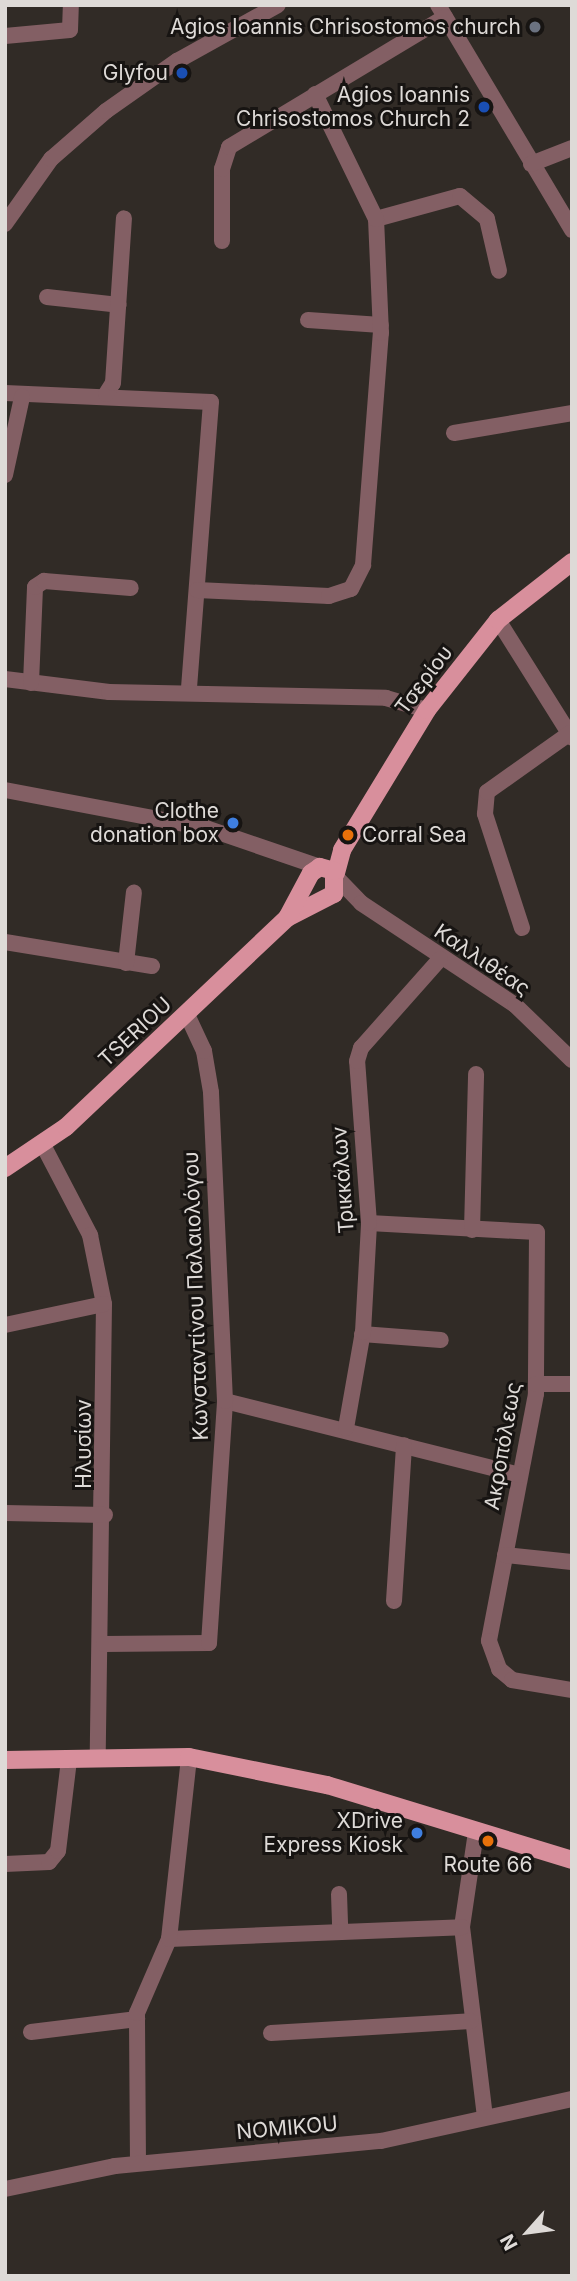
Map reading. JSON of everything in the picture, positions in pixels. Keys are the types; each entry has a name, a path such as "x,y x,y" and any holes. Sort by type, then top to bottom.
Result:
{"main road":[{"name":"Τσερίου","path":"342,850 426,709 498,620 572,562"},
{"name":"TSERIOU","path":"5,1168 43,1145 187,1015 323,880 342,850"},
{"path":"5,1760 189,1757 327,1785 572,1860"}],"street":[{"path":"5,36 70,30 71,5"},
{"path":"5,224 51,159 106,111 177,61 278,5"},
{"path":"222,241 222,169 229,147 442,11 572,230"},
{"path":"197,590 329,596 351,589 363,565 381,325 376,219 315,94"},
{"path":"531,164 572,148"},
{"path":"376,219 460,196 487,219 499,271"},
{"path":"106,394 113,383 124,218"},
{"path":"47,297 119,305"},
{"path":"308,320 381,325"},
{"path":"5,393 22,397 106,394 211,402 189,690"},
{"path":"5,475 22,397"},
{"path":"454,433 572,413"},
{"path":"31,683 35,587 44,581 131,587"},
{"path":"498,620 571,736 487,792 485,814 522,928"},
{"path":"5,678 108,692 189,690 386,698 426,709"},
{"path":"5,790 206,828 291,859 323,880"},
{"name":"Καλλιθέας","path":"323,880 515,1005 572,1060"},
{"path":"126,962 134,892"},
{"path":"5,942 152,966"},
{"name":"Τρικκάλων","path":"346,1428 362,1334 369,1223 357,1061 361,1048 440,958"},
{"name":"Κωνσταντίνου Παλαιολόγου","path":"104,1644 208,1643 225,1401 211,1092 204,1051 187,1015"},
{"path":"472,1230 476,1073"},
{"name":"Ηλυσίων","path":"43,1145 90,1235 104,1304 104,1644 98,1757"},
{"name":"Ακροπόλεως","path":"369,1223 537,1232 536,1384 505,1555 491,1655 512,1680 572,1689"},
{"path":"5,1325 104,1304"},
{"path":"362,1334 441,1340"},
{"path":"536,1384 572,1384"},
{"path":"225,1401 346,1428 520,1475"},
{"path":"394,1601 404,1445"},
{"path":"5,1513 105,1515"},
{"path":"505,1555 572,1562"},
{"path":"138,2163 137,2019 169,1940 189,1757"},
{"path":"5,1864 49,1861 58,1850 69,1760"},
{"path":"476,1832 462,1927 471,2021 485,2117"},
{"path":"339,1894 340,1932"},
{"path":"169,1940 462,1927"},
{"path":"31,2032 137,2019"},
{"path":"271,2033 471,2021"},
{"name":"NOMIKOU","path":"5,2189 138,2163 380,2141 572,2099"}],"place":[{"name":"Agios Ioannis Chrisostomos church","path":"535,27"},
{"name":"Glyfou","path":"182,73"},
{"name":"Agios Ioannis Chrisostomos Church 2","path":"484,107"},
{"name":"Clothe donation box","path":"233,823"},
{"name":"Corral Sea","path":"348,835"},
{"name":"XDrive Express Kiosk","path":"417,1833"},
{"name":"Route 66","path":"488,1841"}]}
